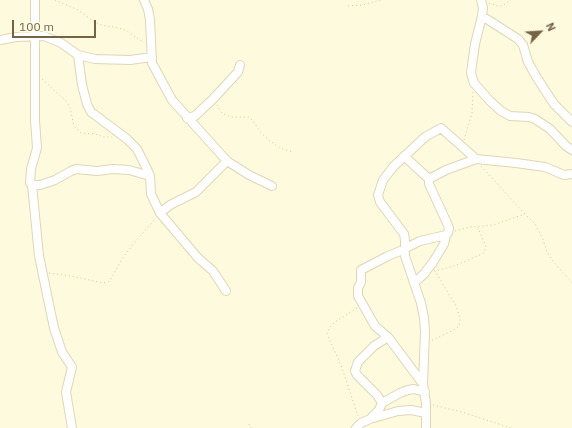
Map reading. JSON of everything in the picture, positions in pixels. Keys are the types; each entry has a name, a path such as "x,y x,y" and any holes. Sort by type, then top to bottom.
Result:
{"street":[{"path":"35,0 35,120 37,148 30,174 30,180 32,185 39,256 54,328 62,352 72,367 66,392 72,428"},
{"path":"144,0 148,9 150,20 151,47 155,70 172,100 227,161 244,172 272,186"},
{"path":"481,0 483,8 482,16 475,44 471,73 474,83 501,111 510,116 529,117 535,119 550,129 566,146 572,150"},
{"path":"482,16 518,39 523,45 525,56 536,78 554,104 572,122"},
{"path":"0,40 36,35 44,36 61,43 78,55 95,59 130,60 152,57"},
{"path":"78,55 82,85 88,108 93,114 130,142 137,150 150,176 151,194 160,213 198,258 213,271 226,291"},
{"path":"187,118 195,116 214,100 238,72 240,65"},
{"path":"426,428 426,403 424,388 424,318 406,262 404,234 380,202 378,195 383,180 388,172 425,137 442,128 476,159"},
{"path":"404,156 429,179 429,184 449,228 441,250 424,274 414,283"},
{"path":"429,179 446,170 476,159 545,167 564,175 572,174"},
{"path":"160,213 170,205 196,192 227,161"},
{"path":"32,185 56,180 76,169 97,171 113,169 129,170 150,176"},
{"path":"424,388 388,337 375,326 357,292 361,282 361,270 388,256 405,250 408,246 447,234"},
{"path":"382,403 377,395 357,375 355,371 358,362 374,346 388,337"},
{"path":"370,419 382,403 408,390 424,388"},
{"path":"358,425 370,419 404,410 426,413"}],"path":[{"path":"55,0 78,10 101,25 127,31 151,47"},
{"path":"348,6 363,5 381,0"},
{"path":"481,0 498,6 502,6 512,0"},
{"path":"36,72 53,90 68,102 74,126 81,133 104,137 111,137 120,134"},
{"path":"463,148 472,113 474,83"},
{"path":"214,100 222,113 231,117 249,117 261,133 270,141 280,148 293,152"},
{"path":"476,159 484,170 535,224 552,260 572,283"},
{"path":"42,273 71,276 103,283 108,282 134,243 160,213"},
{"path":"447,234 477,226 493,225 525,214"},
{"path":"424,274 454,266 484,253 486,246 477,226"},
{"path":"425,344 459,326 460,318 456,306 435,271"},
{"path":"358,425 341,365 327,334 329,328 335,322 362,304"},
{"path":"426,403 462,412 512,428"},
{"path":"249,424 251,428"}]}
